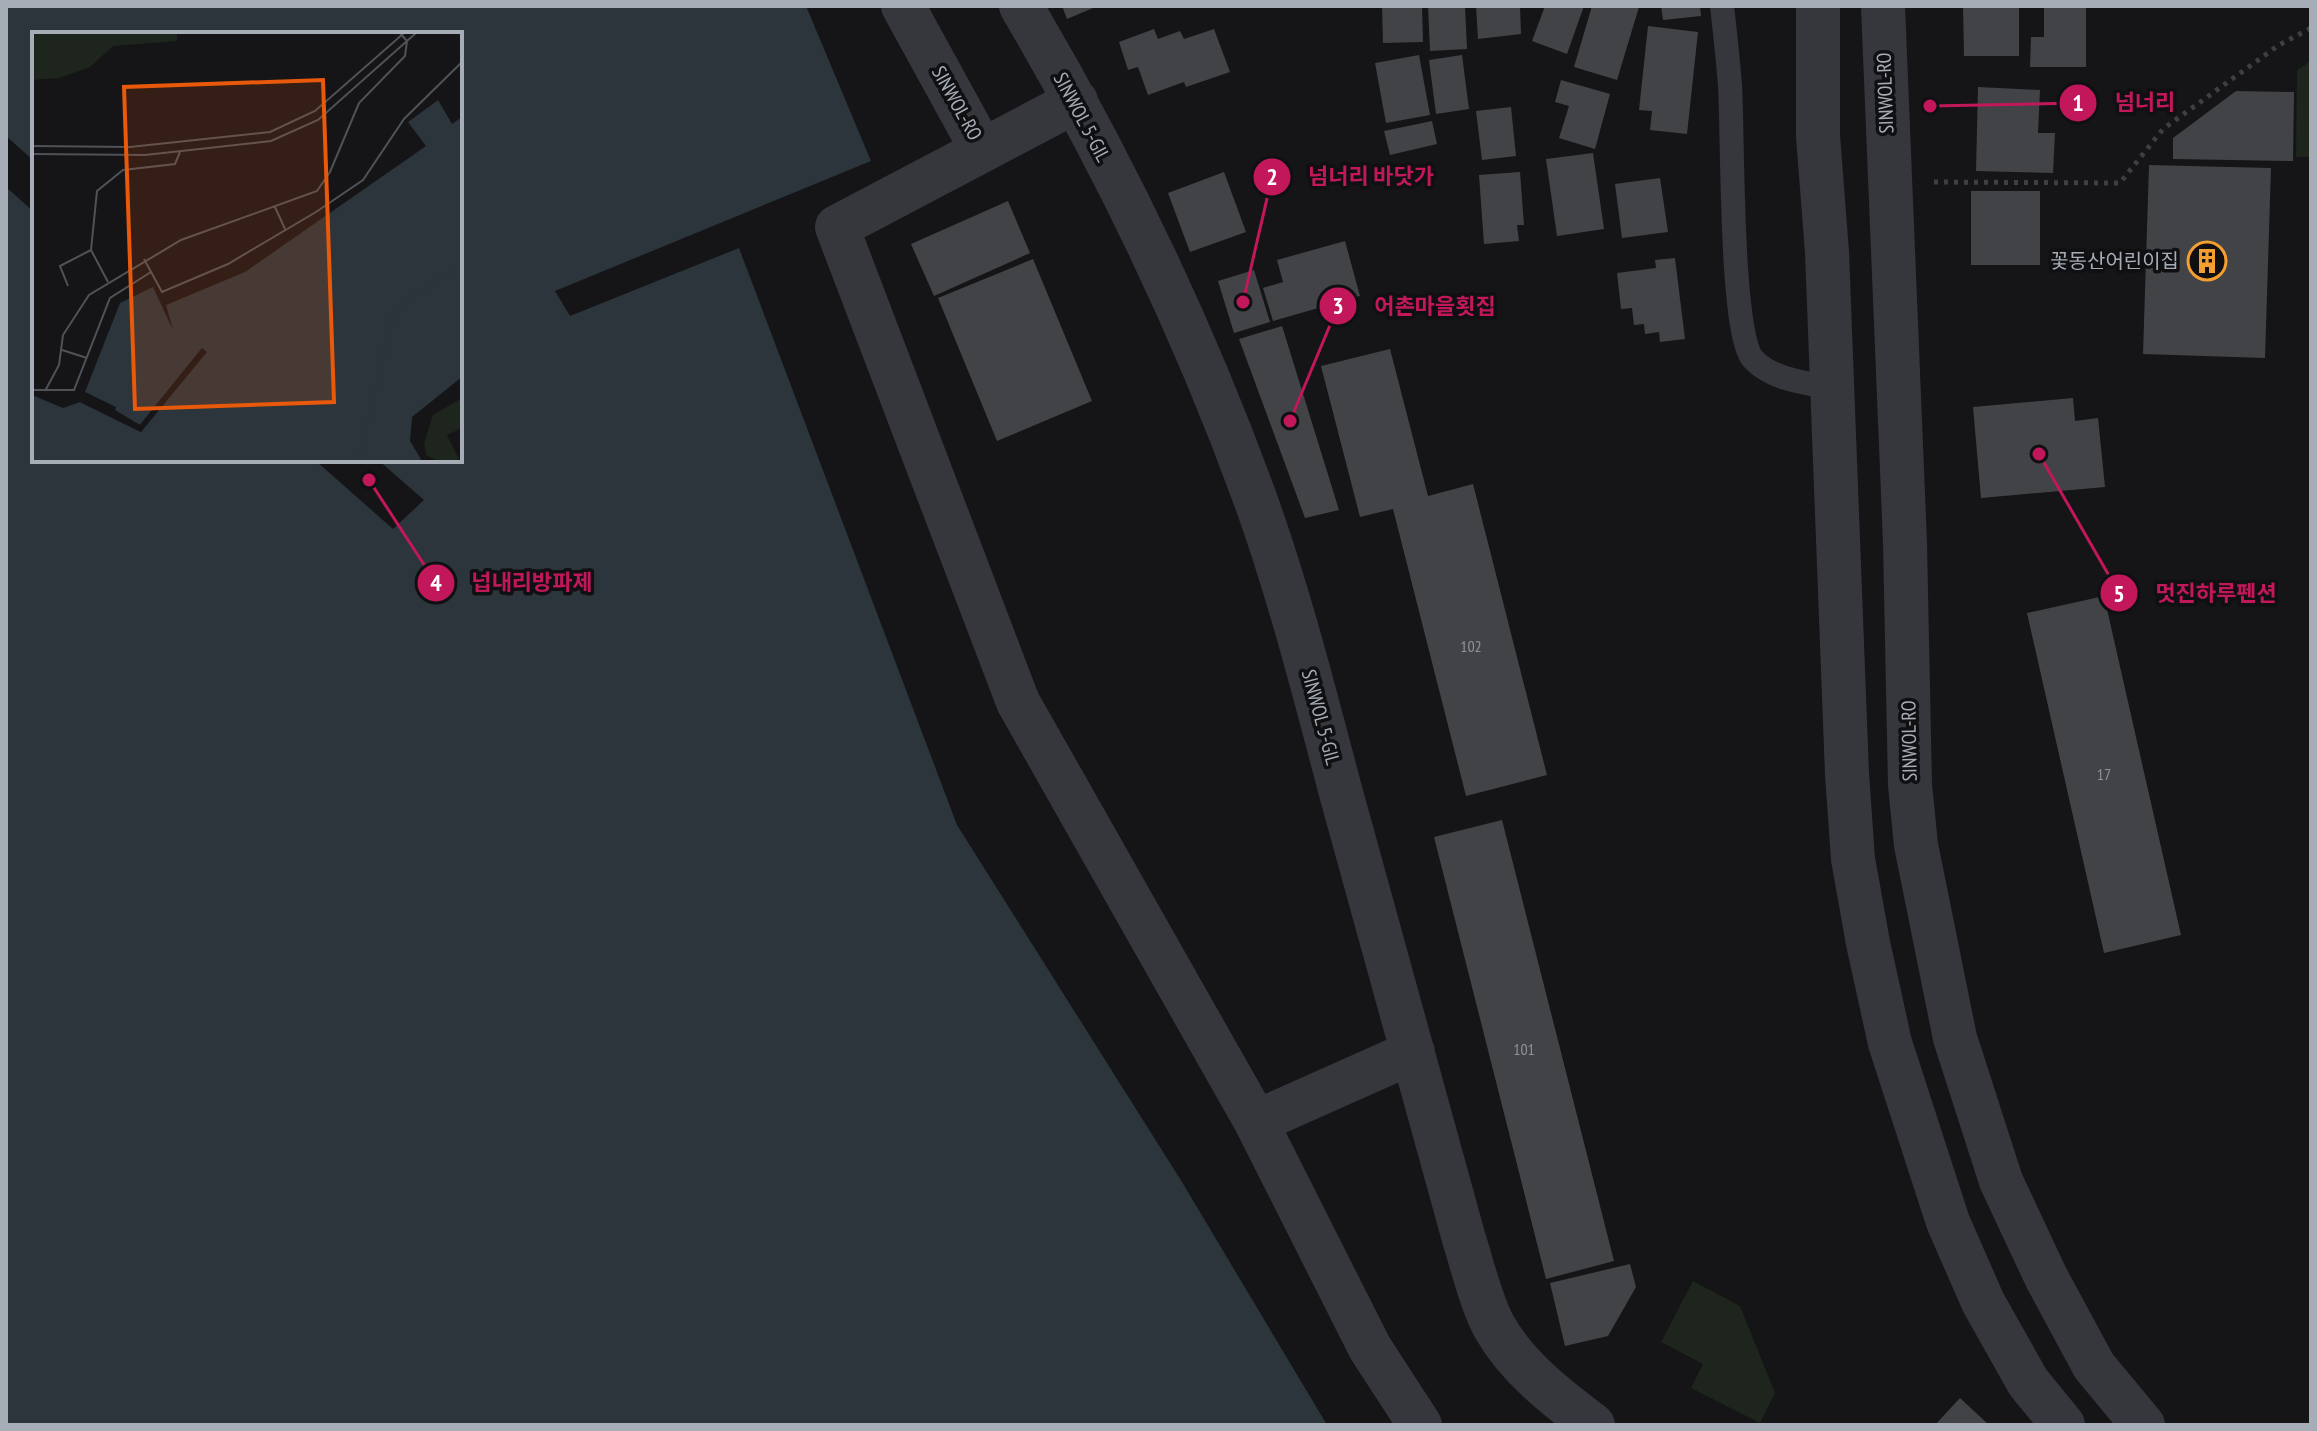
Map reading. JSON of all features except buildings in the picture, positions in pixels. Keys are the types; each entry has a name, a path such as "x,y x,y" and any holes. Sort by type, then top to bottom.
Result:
{"street":[{"name":"SINWOL-RO","path":"903,6 982,150 1076,101"},
{"name":"SINWOL 5-GIL","path":"1021,6 1076,101 1158,267 1256,502 1300,641 1464,1239 1493,1326 1517,1358 1555,1395 1593,1425"},
{"path":"1818,6 1818,136 1827,252 1853,859 1890,1043 1948,1222 1983,1302 2028,1382 2063,1425"},
{"name":"SINWOL-RO","path":"1883,6 1905,543 1910,785 1919,860 1955,1038 2001,1181 2046,1277 2094,1366 2143,1425"},
{"path":"982,150 837,227 1018,702 1256,1122 1370,1348 1420,1425"},
{"path":"1256,1122 1413,1052"}],"lane":[{"path":"1722,6 1730,87 1737,288 1744,341 1752,358 1769,370 1833,388"}],"path":[{"path":"1889,182 2120,183 2163,129 2279,45 2311,28"}],"shaded area":[{"path":"6,6 806,6 871,161 555,291 570,316 739,248 957,825 1182,1182 1327,1425 6,1425 6,187 32,210 32,462 317,462 393,528 423,500 380,462 462,462 462,32 32,32 32,159 6,136"},
{"path":"2311,61 2311,157 2296,157 2297,70"},
{"path":"1693,1281 1740,1306 1775,1393 1760,1423 1691,1388 1703,1364 1661,1342"}],"pier":[{"path":"317,462 324,462 393,523 418,500 376,462 380,462 424,500 393,529"}],"place":[{"name":"넘너리","path":"1930,106"},
{"name":"꽃동산어린이집","path":"2207,261"},
{"name":"넘너리 바닷가","path":"1243,302"},
{"name":"어촌마을횟집","path":"1290,421"},
{"name":"멋진하루펜션","path":"2039,454"},
{"name":"넙내리방파제","path":"369,480"}]}
